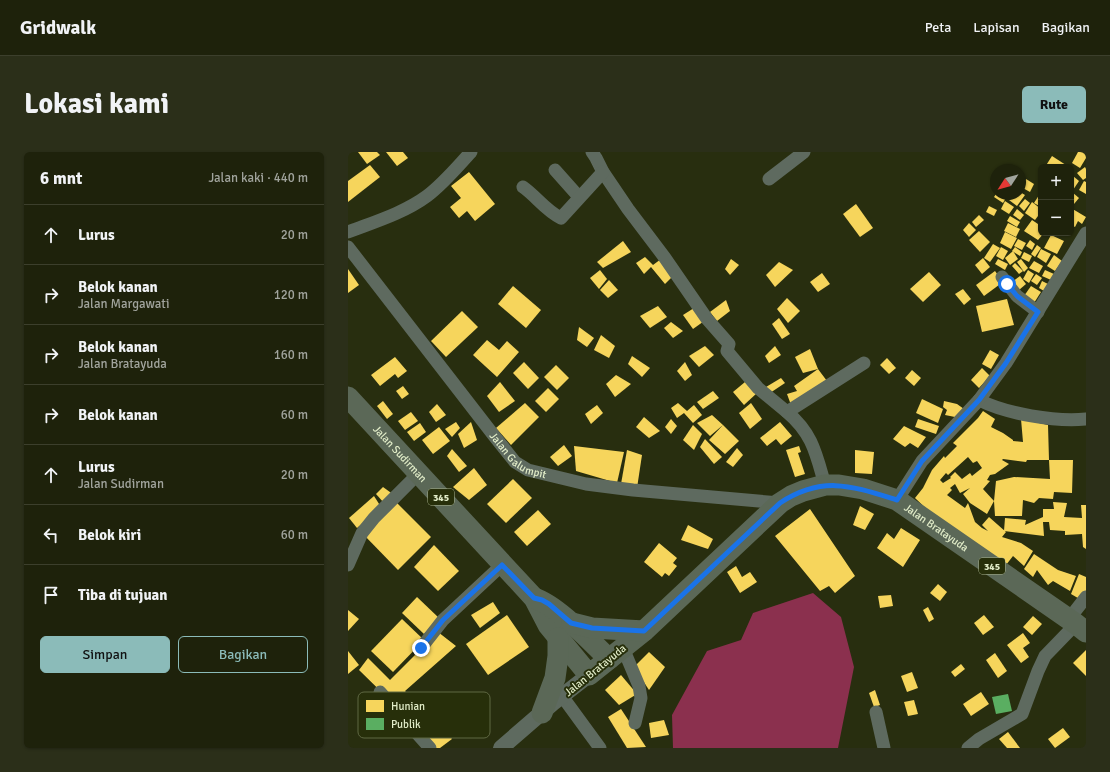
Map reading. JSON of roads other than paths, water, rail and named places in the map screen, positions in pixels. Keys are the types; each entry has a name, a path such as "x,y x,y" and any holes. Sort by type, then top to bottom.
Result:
{"main road":[{"name":"Jalan Sudirman","path":"351,405 419,473 455,511 502,565 534,598 549,604 564,630"},
{"name":"Jalan Bratayuda","path":"589,675 644,631 780,503 803,491 825,486 851,486 897,500 1077,625"},
{"name":"345","path":"564,630 592,628 644,631"},
{"name":"345","path":"564,630 616,653"},
{"name":"345","path":"564,630 589,675"},
{"path":"542,713 555,678 564,630"}],"street":[{"path":"348,232 383,219 426,197 447,178 471,152"},
{"path":"592,152 602,172 628,209 665,258 707,319 729,344 727,351 758,388 787,412 805,432 814,446 825,486"},
{"path":"769,179 804,152"},
{"path":"555,170 579,196"},
{"path":"523,187 561,218 579,196 602,172"},
{"path":"897,500 922,461 979,400 1006,363 1086,233"},
{"name":"Jalan Galumpit","path":"348,247 495,436 521,466 528,470 586,484 670,494 780,503"},
{"path":"1002,277 1017,296 1038,312"},
{"path":"787,412 864,363"},
{"path":"979,400 1001,409 1034,416 1076,420 1086,419"},
{"path":"348,565 362,533 374,518 419,473"},
{"path":"421,648 443,620 502,565"},
{"path":"968,748 983,744 1022,714 1045,656 1077,625 1086,597"},
{"path":"616,653 639,686 641,698 635,723"},
{"name":"Jalan Bratayuda","path":"501,748 589,675"},
{"path":"562,696 600,748"},
{"path":"876,712 884,748"},
{"path":"421,738 430,748"}]}
